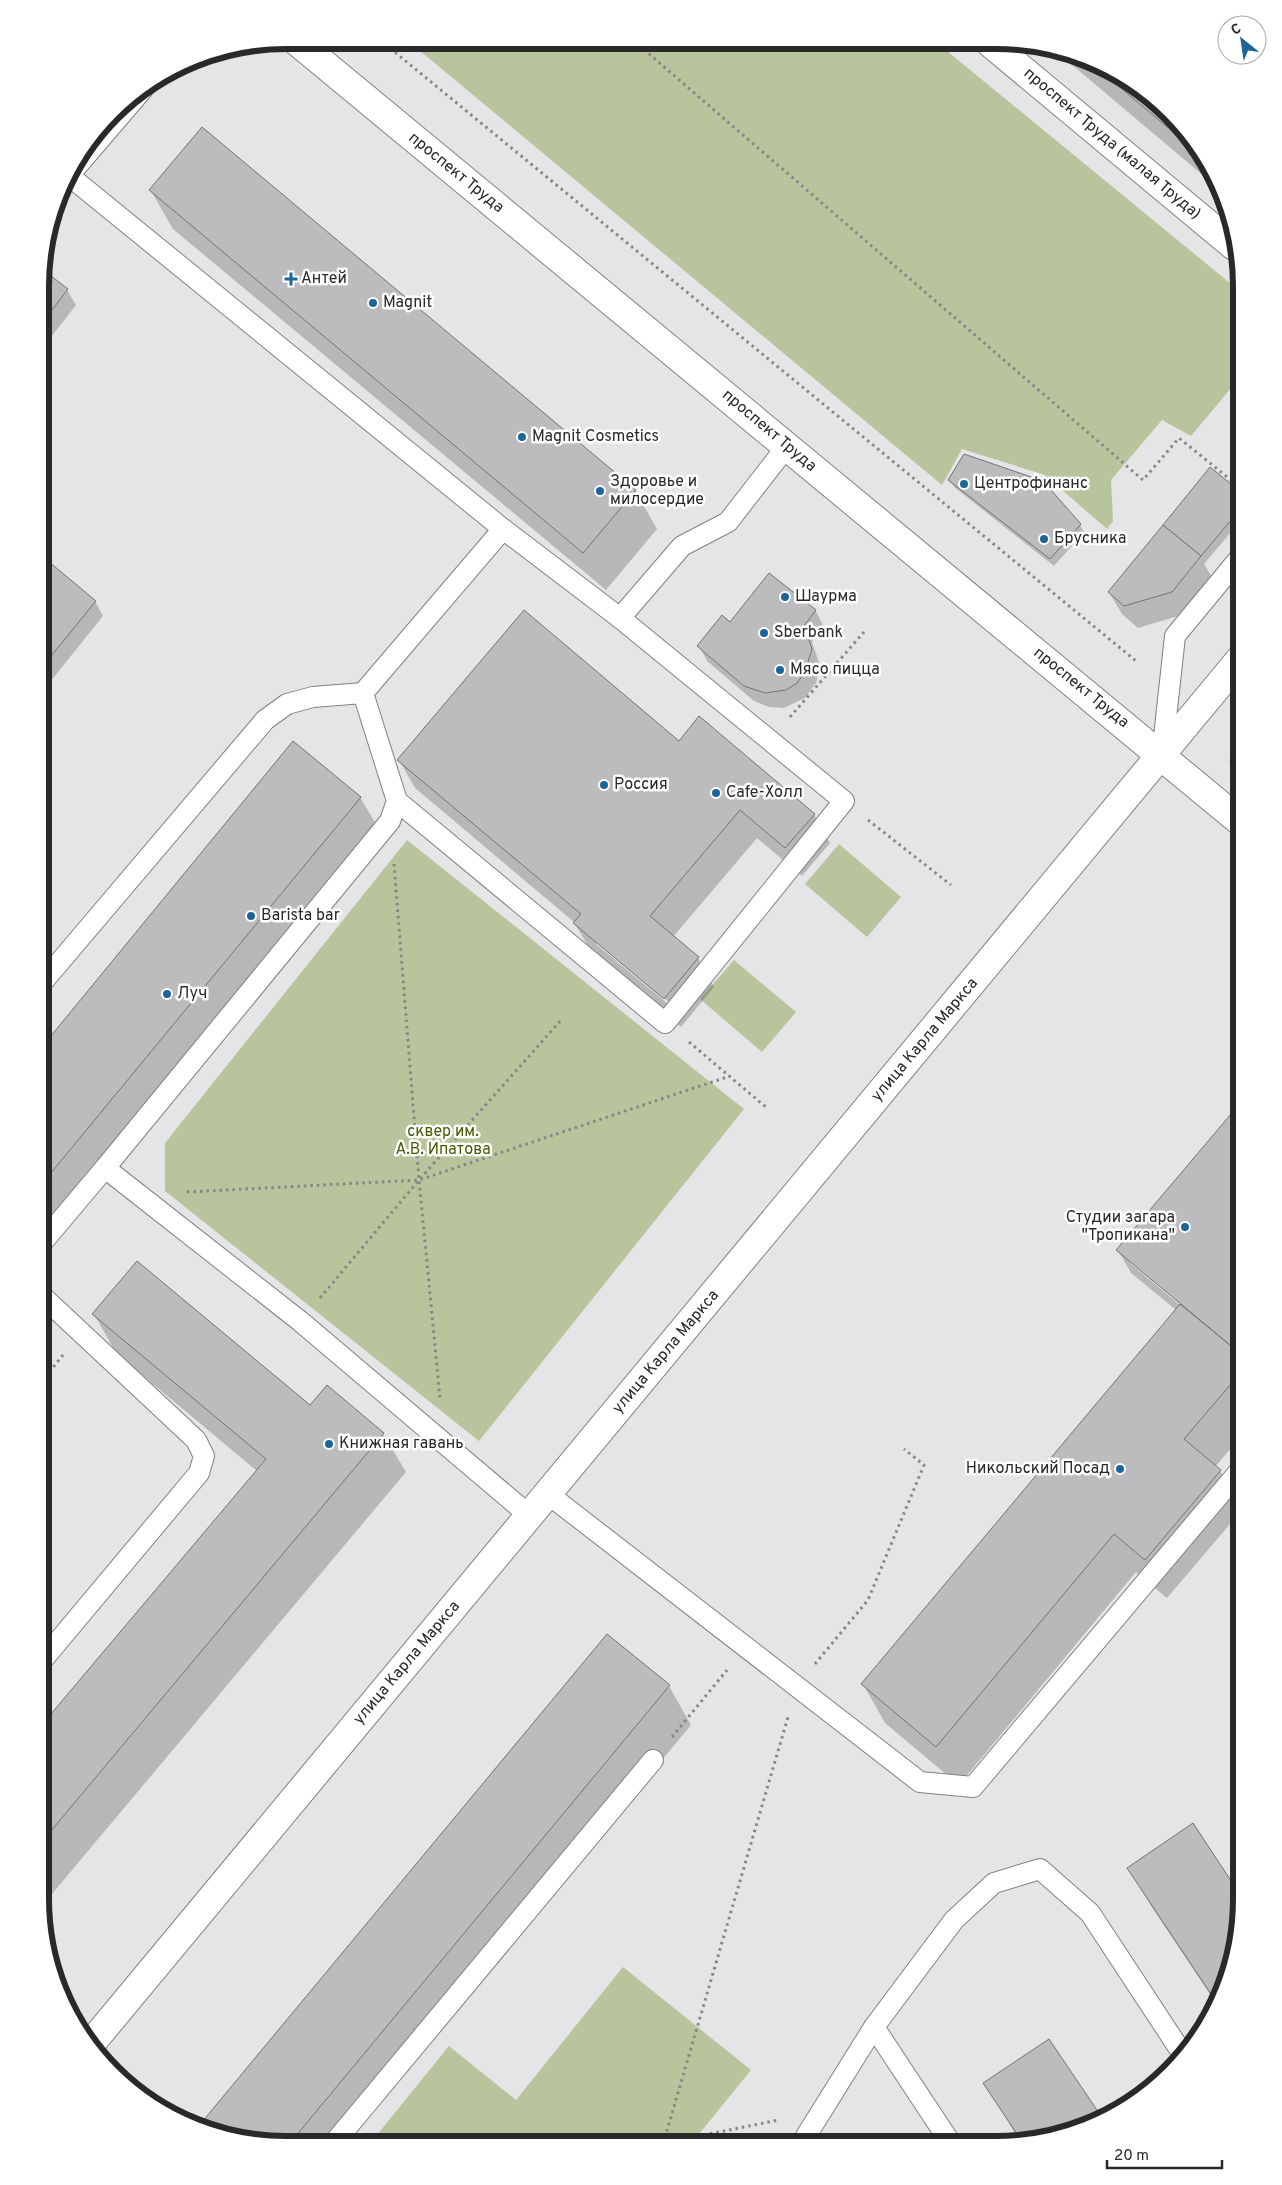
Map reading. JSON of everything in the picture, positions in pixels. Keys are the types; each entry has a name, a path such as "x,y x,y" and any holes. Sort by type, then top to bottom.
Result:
{"street":[{"name":"проспект Труда","path":"306,49 1233,815"},
{"name":"проспект Труда (малая Труда)","path":"997,49 1229,242"},
{"name":"улица Карла Маркса","path":"95,2039 1233,668"}],"lane":[{"path":"73,181 503,530 620,618 844,801 665,1022 397,801 363,692"},
{"path":"620,618 682,546 728,522 787,446"},
{"path":"49,975 265,720 287,704 304,699 363,692 503,530"},
{"path":"1162,755 1175,636 1233,566"},
{"path":"49,1235 106,1168 390,821 397,801"},
{"path":"106,1168 300,1322 530,1516"},
{"path":"49,1302 196,1440 204,1456 199,1473 49,1652"},
{"path":"548,1494 920,1782 973,1787 1233,1479"},
{"path":"340,2136 653,1760"},
{"path":"806,2136 874,2027 954,1920 994,1884 1040,1868 1090,1912 1180,2049"},
{"path":"874,2027 946,2136"}],"path":[{"path":"391,49 1136,661"},
{"path":"643,49 1143,480 1179,438 1233,482"},
{"path":"770,740 864,632"},
{"path":"844,801 951,885"},
{"path":"390,821 419,1180 444,1445"},
{"path":"300,1322 419,1180 562,1019"},
{"path":"665,1022 767,1108"},
{"path":"139,1195 419,1180 730,1076"},
{"path":"666,2136 796,1687 868,1600 924,1465 904,1448"},
{"path":"653,1760 745,1647"},
{"path":"704,2136 822,2112"}],"green space":[{"path":"418,49 945,49 1233,286 1233,386 1191,436 1162,420 1111,480 1113,521 1107,529 1045,475 962,449 942,485"},
{"name":"сквер им. А.В. Ипатова","path":"407,840 744,1109 479,1441 165,1191 165,1143"},
{"path":"839,844 901,897 867,937 805,884"},
{"path":"734,960 796,1012 762,1052 700,999"},
{"path":"623,1967 751,2070 697,2136 376,2136 449,2046 516,2100"}],"building":[{"path":"1106,75 1153,108 1184,141"},
{"path":"202,127 636,490 583,553 149,190"},
{"path":"49,274 68,289 49,314"},
{"path":"964,454 1043,481 1081,524 1050,559 948,480"},
{"path":"1210,467 1233,486 1233,518 1201,556 1163,525"},
{"path":"1163,525 1201,556 1172,592 1124,606 1108,592"},
{"path":"49,562 96,601 49,658"},
{"path":"769,573 816,610 804,626 812,649 805,672 797,683 786,690 765,693 744,686 697,646 722,615 730,622"},
{"name":"Россия","path":"524,610 679,741 699,716 815,814 785,848 740,810 650,916 699,957 664,999 573,923 581,914 397,760"},
{"path":"293,741 361,797 49,1175 49,1038"},
{"path":"1233,1112 1233,1348 1116,1250"},
{"path":"137,1261 310,1405 327,1385 384,1433 49,1833 49,1716 266,1459 92,1314"},
{"path":"1180,1304 1233,1348 1233,1382 1184,1439 1221,1470 1145,1560 1114,1534 936,1747 861,1684"},
{"path":"607,1634 670,1685 296,2136 270,2136 239,2132 203,2121"},
{"path":"1193,1823 1233,1884 1233,1915 1229,1946 1221,1975 1212,1996 1127,1868"},
{"path":"1049,2039 1099,2113 1058,2128 1018,2135 983,2083"}],"place":[{"name":"Антей","path":"291,279"},
{"name":"Magnit","path":"373,303"},
{"name":"Magnit Cosmetics","path":"522,437"},
{"name":"Центрофинанс","path":"964,484"},
{"name":"Здоровье и милосердие","path":"600,491"},
{"name":"Брусника","path":"1044,539"},
{"name":"Шаурма","path":"785,597"},
{"name":"Sberbank","path":"764,633"},
{"name":"Мясо пицца","path":"780,670"},
{"name":"Россия","path":"604,785"},
{"name":"Cafe-Холл","path":"716,793"},
{"name":"Barista bar","path":"251,916"},
{"name":"Луч","path":"167,994"},
{"name":"Студии загара \"Тропикана\"","path":"1185,1227"},
{"name":"Книжная гавань","path":"329,1444"},
{"name":"Никольский Посад","path":"1120,1469"}]}
